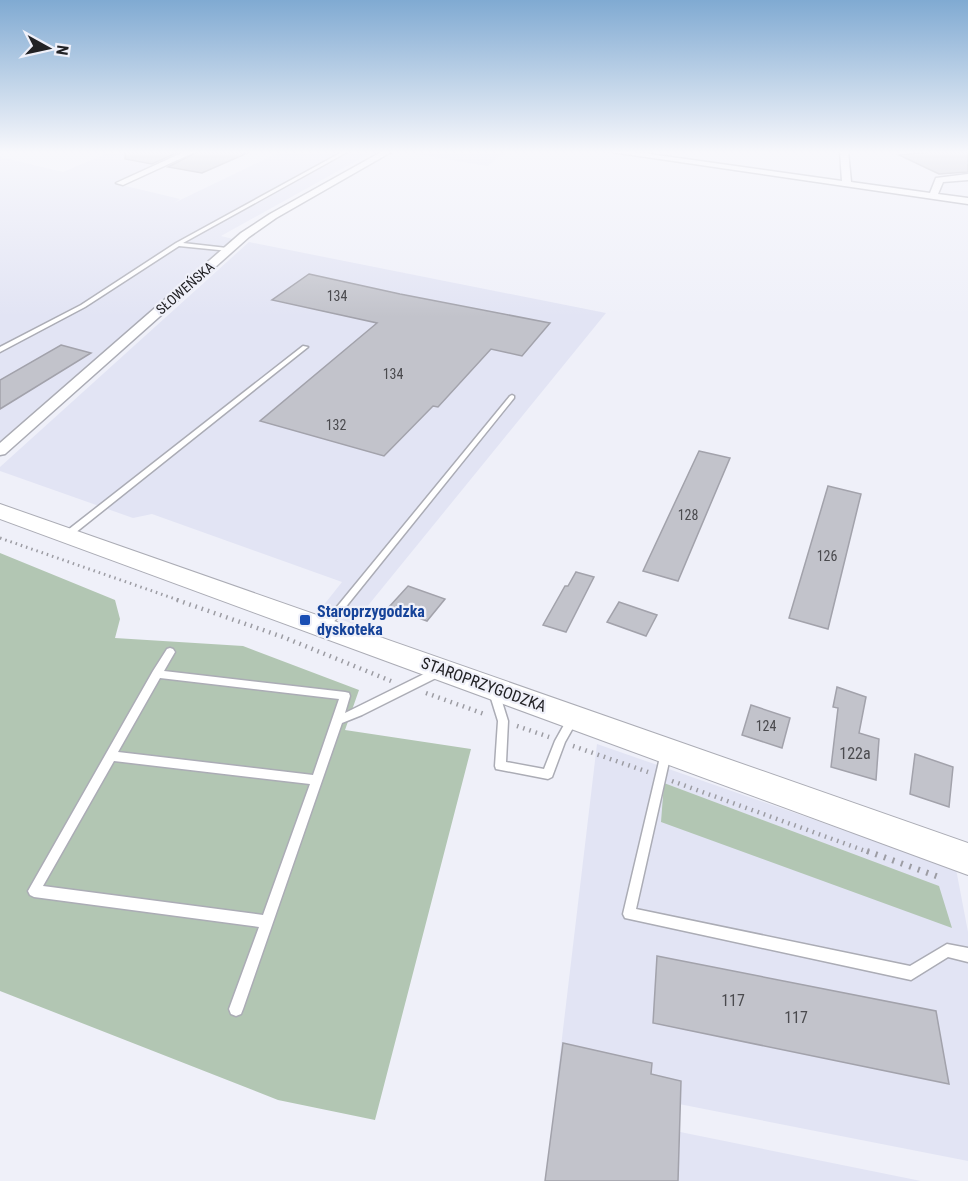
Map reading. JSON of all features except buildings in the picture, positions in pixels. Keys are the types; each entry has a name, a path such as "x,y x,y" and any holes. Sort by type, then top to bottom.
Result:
{"street":[{"name":"SŁOWEŃSKA","path":"0,451 244,235 291,206"},
{"name":"STAROPRZYGODZKA","path":"0,511 968,858"}],"lane":[{"path":"0,350 83,306 178,244 247,206"},
{"path":"178,244 227,250"},
{"path":"67,535 305,346"},
{"path":"325,627 512,397"},
{"path":"170,652 34,891 267,922"},
{"path":"338,720 443,670"},
{"path":"157,674 345,696 236,1009"},
{"path":"493,688 503,721 500,766 548,774 560,741 574,717"},
{"path":"667,750 629,914 911,973 947,950 968,955"},
{"path":"111,756 316,780"}],"shaded area":[{"path":"0,206 275,206 221,236 233,239 0,441"},
{"path":"249,242 606,313 353,624 319,611 342,582 152,514 133,518 0,471 0,467"},
{"path":"597,744 956,869 968,932 968,1161 557,1080"},
{"path":"557,1107 921,1181 547,1181"}],"green space":[{"path":"0,553 115,600 120,619 115,638 243,646 359,690 345,730 471,749 375,1120 278,1100 0,991"},
{"path":"664,783 939,886 952,928 661,822"}],"place":[{"name":"Staroprzygodzka dyskoteka","path":"305,620"}]}
